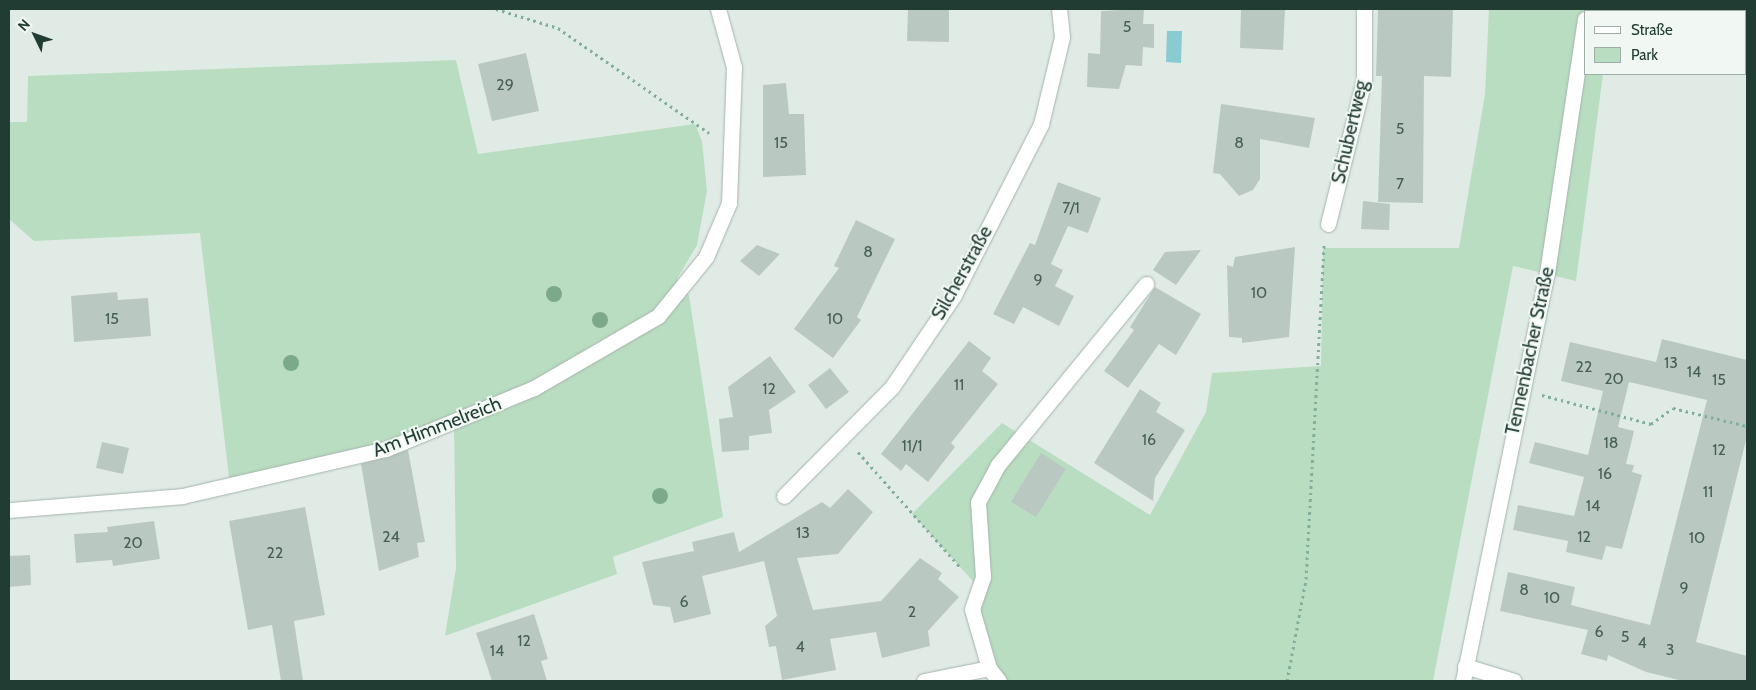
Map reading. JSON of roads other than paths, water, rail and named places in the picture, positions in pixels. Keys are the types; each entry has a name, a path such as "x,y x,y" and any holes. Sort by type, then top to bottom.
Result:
{"street":[{"name":"Am Himmelreich","path":"9,510 182,496 386,449 454,424 577,367 658,316 706,257 729,203 734,67 718,9"},
{"name":"Silcherstraße","path":"784,496 892,388 954,294 1041,124 1062,37 1059,9"},
{"name":"Schubertweg","path":"1328,224 1364,80 1364,9"},
{"name":"Tennenbacher Straße","path":"1463,681 1563,176 1584,26"},
{"path":"999,681 989,668 972,609 981,582 977,527 978,502 987,482 1146,284"},
{"path":"1465,666 1514,681"},
{"path":"924,681 989,668"}],"water":[{"path":"1167,31 1182,31 1181,63 1166,62"}]}
